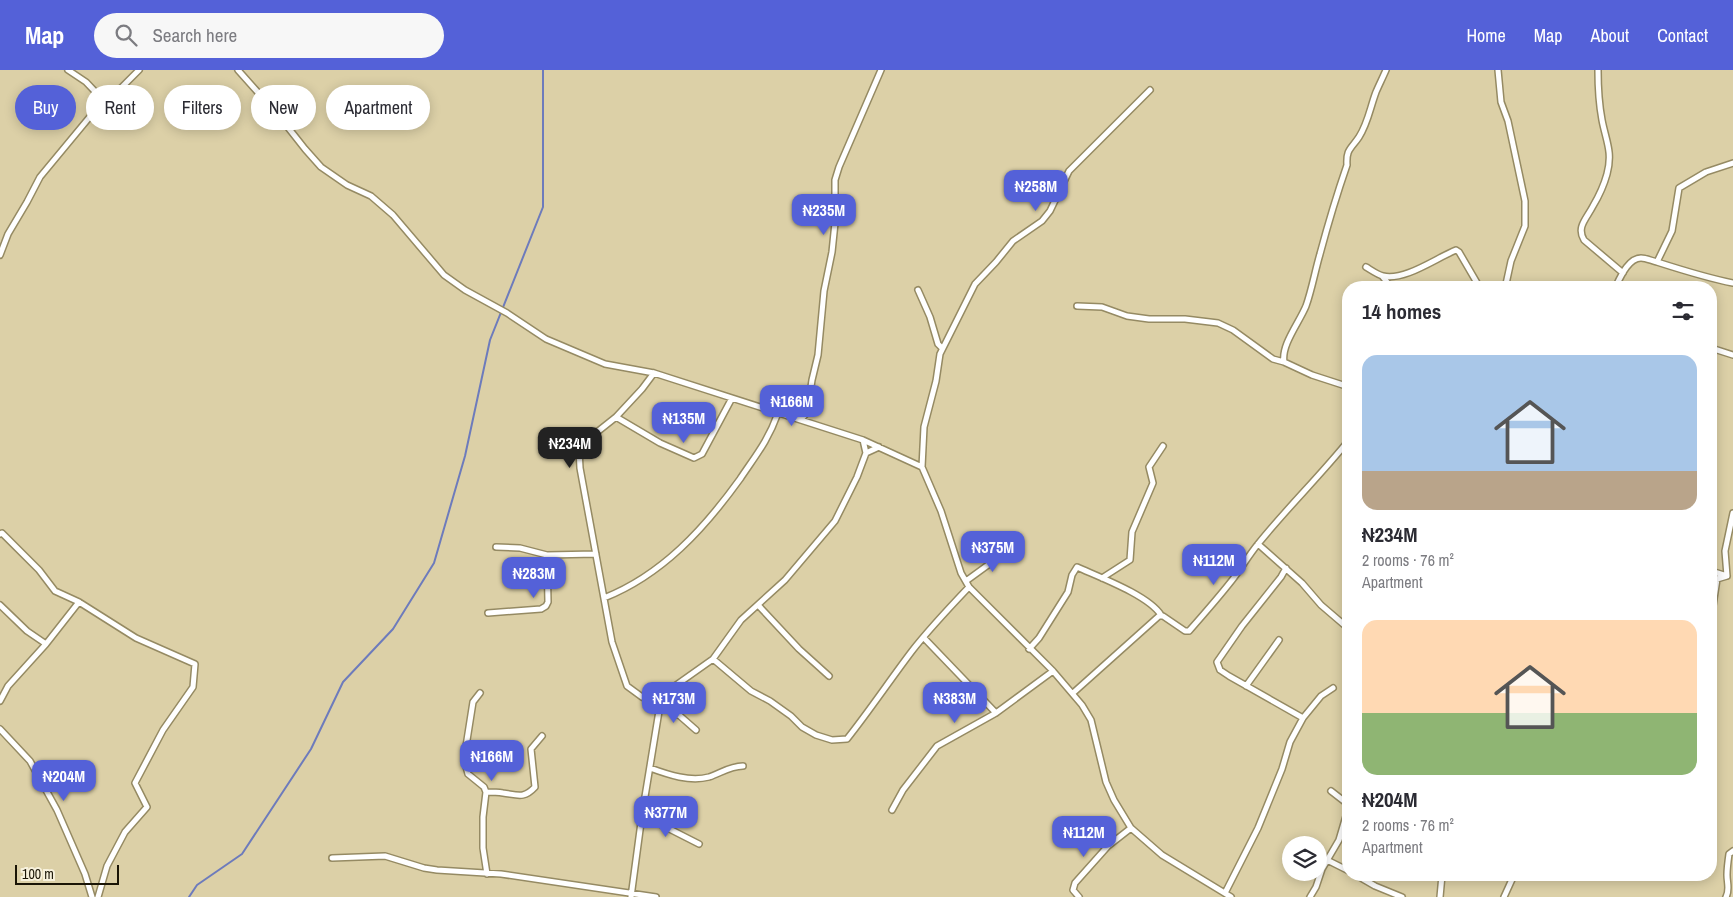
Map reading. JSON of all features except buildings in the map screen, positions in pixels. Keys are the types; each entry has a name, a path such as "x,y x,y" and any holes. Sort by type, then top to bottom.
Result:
{"street":[{"path":"68,70 89,85"},
{"path":"124,85 140,70"},
{"path":"238,70 321,167 347,185 371,196 393,215 444,275 465,290 507,313 546,339 605,364 654,373 816,424 863,440 922,467"},
{"path":"801,419 807,413 820,341 826,272 832,252 835,223 835,180 881,70"},
{"path":"1284,362 1285,349 1310,296 1321,250 1347,165 1346,156 1366,124 1386,70"},
{"path":"1498,70 1501,102 1508,121 1525,201 1525,226 1511,261 1507,281"},
{"path":"1598,70 1602,120 1610,146 1608,171 1605,183 1593,207 1584,218 1580,234 1584,240 1623,272"},
{"path":"1150,90 1069,171 1050,211 1042,221 1013,241 975,284 942,348 924,427 922,467 941,511 960,573 969,588 1053,671 1073,693 1091,720 1106,782 1130,828 1162,855 1231,897"},
{"path":"0,255 8,234 40,177 86,122"},
{"path":"1657,262 1672,231 1679,188 1706,172 1733,163"},
{"path":"1382,276 1393,276 1409,272 1456,250 1476,281"},
{"path":"1618,281 1623,272 1634,260 1640,258 1693,272 1707,278 1733,283"},
{"path":"1366,267 1382,276 1386,281"},
{"path":"918,290 930,317 938,344 942,348"},
{"path":"1077,306 1102,307 1127,316 1149,319 1185,319 1218,323 1233,330 1273,359 1342,385"},
{"path":"1717,350 1733,355"},
{"path":"654,373 616,417 582,444 579,450 580,468 612,642 627,686 642,697 660,704 680,716 696,730"},
{"path":"616,417 660,444 694,458 702,454 732,398"},
{"path":"604,598 640,581 665,562 697,532 720,507 763,447 778,413"},
{"path":"807,413 816,424"},
{"path":"632,895 656,719 660,704 672,688 714,658 741,620 784,580 836,521 858,477 866,453 863,440"},
{"path":"1102,578 1130,560 1132,532 1153,483 1149,467 1163,446"},
{"path":"866,453 879,447"},
{"path":"1029,649 1039,638 1068,592 1072,575 1077,568 1132,593 1156,608 1161,615 1189,632 1232,580 1258,544 1342,448"},
{"path":"1727,576 1725,551 1733,513"},
{"path":"0,534 2,533 39,570 55,591 79,602 136,638 195,664 193,687 163,730 136,783 147,807 125,832 107,866 98,897"},
{"path":"1258,544 1302,583 1321,605 1342,623"},
{"path":"496,547 520,548 546,555 596,554"},
{"path":"966,581 1010,549"},
{"path":"488,614 541,609 546,606 548,602 546,555"},
{"path":"1286,568 1217,662 1220,670 1303,718"},
{"path":"1717,573 1727,576"},
{"path":"1717,578 1727,576"},
{"path":"714,658 751,692 770,701 802,727 816,735 832,740 847,738 924,638 946,611 969,588"},
{"path":"0,701 8,686 46,644 79,602"},
{"path":"0,605 27,631 46,644"},
{"path":"758,605 799,649 829,676"},
{"path":"1073,693 1161,615"},
{"path":"924,638 996,713"},
{"path":"1246,686 1279,640"},
{"path":"892,810 903,790 937,746 996,713 1053,671"},
{"path":"1225,893 1258,828 1282,769 1290,742 1303,718 1321,696 1333,688"},
{"path":"480,693 473,702 464,759 468,774 486,792 483,818 483,848 487,874"},
{"path":"0,729 30,761 57,810 85,874 92,897"},
{"path":"486,792 518,796 529,793 535,787 531,748 542,736"},
{"path":"650,768 678,777 693,778 707,777 728,768 744,766"},
{"path":"1331,791 1342,800"},
{"path":"642,815 699,844"},
{"path":"1079,897 1073,890 1074,883 1108,846 1130,828"},
{"path":"1342,830 1339,840 1327,860 1342,868"},
{"path":"1726,897 1728,893 1728,862 1733,851"},
{"path":"332,858 385,856 424,868 509,876 656,897"},
{"path":"1310,897 1317,881"},
{"path":"1366,881 1402,897"},
{"path":"1440,897 1441,881"},
{"path":"1504,897 1511,881"}],"waterway":[{"path":"189,897 197,885 242,854 311,749 343,682 393,629 434,563 465,456 490,340 543,207 543,70"}]}
